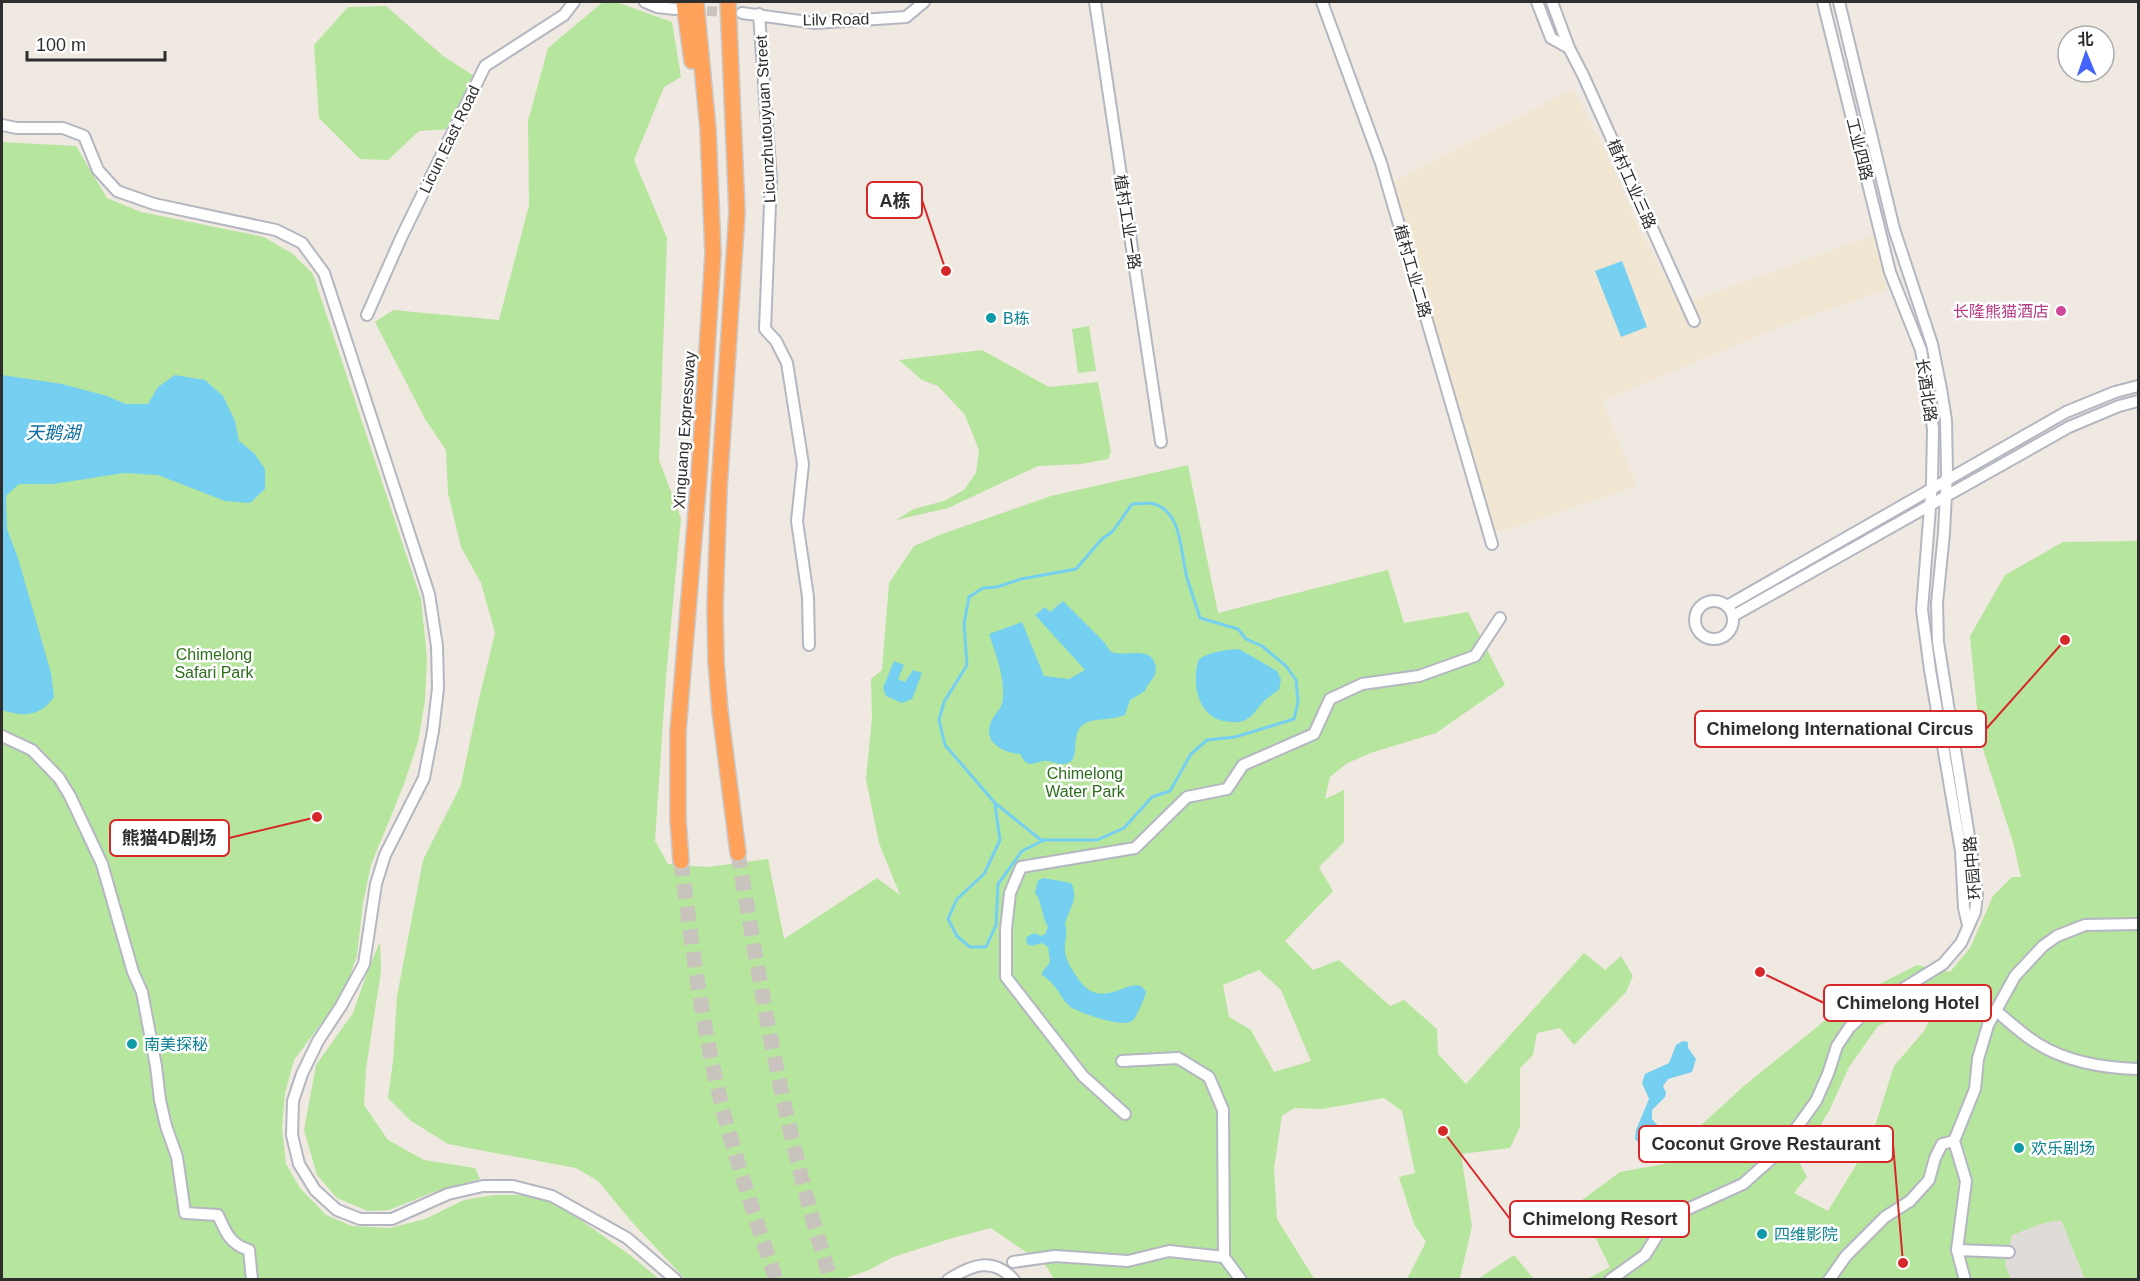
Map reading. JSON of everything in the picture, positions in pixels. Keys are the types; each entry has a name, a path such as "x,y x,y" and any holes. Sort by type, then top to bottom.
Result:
{"highway":[{"name":"Xinguang Expressway","path":"681,861 678,820 678,731 699,477 712,266 708,129 696,2"},
{"path":"728,2 737,212 719,489 715,607 720,711 738,853"},
{"path":"679,5 710,184"}],"street":[{"name":"Licun East Road","path":"367,315 400,238 485,66 564,15 574,2"},
{"path":"645,2 657,8 679,5"},
{"name":"Lilv Road","path":"742,13 815,23 906,17 924,2"},
{"name":"植村工业一路","path":"1095,2 1161,442"},
{"name":"植村工业二路","path":"1322,2 1381,163 1492,544"},
{"name":"植村工业三路","path":"1537,2 1551,38 1569,48"},
{"name":"植村工业三路","path":"1552,2 1569,48 1694,321"},
{"name":"工业四路","path":"1823,2 1890,272 1901,296"},
{"name":"工业四路","path":"1839,2 1894,229 1914,290"},
{"name":"Licunzhutouyuan Street","path":"759,14 771,180 765,328 776,340 787,363 803,464 798,521 808,597 809,645"},
{"path":"2,125 17,128 63,128 84,136 98,170 117,191 154,204 276,230 302,243 324,273 429,594 437,645 438,688 424,778 382,865 376,884 364,964 318,1041 302,1074 293,1101 292,1135 299,1164 315,1190 337,1210 360,1219 392,1220 448,1194 483,1186 513,1186 552,1196 627,1238 676,1280"},
{"name":"长酒北路","path":"1914,290 1932,344 1941,389 1946,420 1947,480"},
{"name":"长酒北路","path":"1901,296 1921,350 1928,391 1933,429 1932,488"},
{"path":"1727,606 2066,412 2115,392 2139,386"},
{"path":"1733,616 2069,427 2119,406 2139,401"},
{"name":"环园中路","path":"1947,480 1937,603 1938,642 1977,894 1975,912 1968,925"},
{"name":"环园中路","path":"1932,488 1922,610 1961,851 1964,908 1968,925"},
{"path":"1716,600 1727,606 1733,616 1732,629 1722,638 1709,639 1698,632 1694,619 1699,608 1716,600"},
{"path":"1125,1114 1083,1076 1006,977 1006,929 1010,893 1021,867 1135,848 1187,797 1227,789 1243,765 1314,734 1330,699 1362,684 1419,676 1475,656 1500,618"},
{"path":"2,736 32,750 58,778 70,796 102,864 133,972 142,992 160,1100 177,1157 185,1213 218,1215 226,1234 237,1246 249,1250 252,1280"},
{"path":"1965,1280 1957,1250 1966,1181 1954,1141 1975,1089 1978,1059 1988,1025 2015,976 2029,959 2057,936 2085,925 2139,924"},
{"path":"1610,1280 1645,1255 1663,1226 1680,1212 1743,1184 1780,1151 1816,1101 1837,1046 1849,1028 1867,1011 1943,964 1961,943 1968,925"},
{"path":"1996,1011 2040,1046 2112,1068 2139,1069"},
{"path":"1122,1061 1178,1058 1209,1077 1223,1110 1224,1257 1241,1280"},
{"path":"1829,1280 1846,1256 1885,1217 1910,1201 1929,1180 1935,1158 1942,1144 1954,1141"},
{"path":"1957,1250 2008,1252"},
{"path":"1013,1262 1055,1256 1128,1261 1169,1251 1224,1257"},
{"path":"948,1280 965,1269 977,1265 990,1265 1002,1269 1014,1280"}],"shaded area":[{"path":"1573,89 1604,148 1641,232 1680,305 1874,235 1887,290 1787,324 1602,401 1637,486 1496,533 1392,182"},
{"path":"2061,1220 2085,1279 2011,1279 2005,1265 2012,1235 2041,1224"}],"green space":[{"name":"Chimelong Water Park","path":"603,2 616,2 672,22 681,77 664,87 634,160 667,238 659,460 681,518 666,677 655,841 668,864 708,867 768,859 784,939 877,878 900,895 879,843 866,779 872,718 871,679 882,670 889,583 914,546 1051,496 1188,465 1218,613 1388,570 1404,623 1468,612 1505,685 1436,733 1370,753 1346,764 1330,777 1325,799 1344,790 1344,842 1319,867 1333,891 1285,941 1313,970 1339,960 1390,1006 1404,1000 1437,1029 1438,1054 1466,1084 1584,953 1605,970 1621,956 1633,976 1626,992 1574,1045 1560,1028 1537,1033 1533,1055 1520,1068 1520,1127 1510,1148 1461,1154 1472,1226 1460,1278 1463,1279 1407,1279 1426,1242 1414,1224 1399,1177 1415,1173 1402,1111 1384,1098 1322,1109 1294,1108 1282,1116 1274,1168 1277,1219 1315,1280 1054,1279 1046,1266 991,1228 893,1257 867,1271 842,1279 685,1279 631,1221 598,1181 576,1168 448,1144 411,1121 388,1098 397,996 423,860 461,785 495,633 481,583 461,547 448,493 446,450 425,419 375,322 393,310 499,320 529,205 528,121 548,48","holes":["1259,970 1281,990 1311,1061 1274,1072 1251,1030 1229,1017 1223,985"]},
{"path":"386,6 443,56 474,76 450,129 419,131 388,160 360,159 319,118 314,45 348,7"},
{"name":"Chimelong Safari Park","path":"2,142 76,146 107,198 141,212 264,237 293,254 313,274 421,599 427,658 425,701 418,742 404,784 371,865 363,903 357,955 348,982 331,1010 294,1060 285,1093 282,1128 286,1164 300,1188 326,1215 352,1226 390,1228 425,1219 464,1200 494,1195 529,1195 561,1206 630,1255 659,1279 2,1280"},
{"path":"1089,326 1096,371 1078,373 1072,329"},
{"path":"982,350 1049,387 1098,382 1111,452 1108,459 1081,464 1038,466 948,508 896,520 914,509 944,501 964,490 976,473 979,450 965,415 938,386 922,380 899,360"},
{"path":"2138,541 2138,1279 1587,1279 1610,1267 1578,1203 1620,1172 1664,1164 1698,1128 1744,1086 1854,997 1917,965 1950,972 1970,948 1993,896 2012,877 2021,877 2013,842 1980,740 1970,636 2005,575 2063,542","holes":["1943,992 1924,1031 1894,1066 1870,1142 1828,1211 1794,1193 1807,1177 1799,1162 1830,1109 1849,1067 1878,1026 1907,1014"]},
{"path":"380,942 381,971 366,1069 364,1105 388,1140 424,1160 475,1168 480,1179 431,1193 389,1210 368,1211 337,1198 317,1175 304,1130 316,1065 353,1013"},
{"path":"1514,1255 1534,1279 1478,1279"}],"water":[{"path":"1622,261 1647,327 1621,337 1595,271"},
{"name":"天鹅湖","path":"2,375 62,384 107,396 126,404 148,404 158,387 175,375 205,380 223,396 235,421 239,441 254,453 265,469 265,489 250,503 225,501 158,475 124,473 53,484 19,484 6,496 7,529 18,558 51,673 54,697 49,704 31,714 17,714 2,710"},
{"path":"1063,601 1111,652 1148,655 1155,664 1155,673 1145,691 1130,700 1125,715 1088,722 1080,728 1077,733 1073,759 1070,762 1063,764 1046,761 1030,764 1025,762 1020,754 1001,749 989,735 991,722 1002,705 1003,689 999,665 989,634 1022,622 1044,676 1069,679 1085,670 1035,615 1045,607 1050,612"},
{"path":"1239,649 1277,671 1281,679 1279,690 1265,700 1247,719 1238,722 1224,721 1215,718 1202,705 1196,687 1197,668 1199,659 1204,656 1219,651"},
{"path":"894,661 904,665 898,679 905,682 913,670 922,673 912,699 902,703 886,696 883,688"},
{"path":"1044,878 1071,883 1074,899 1065,924 1066,958 1085,987 1095,993 1106,994 1141,986 1146,992 1132,1021 1112,1022 1074,1009 1052,983 1041,974 1050,962 1048,947 1042,943 1032,946 1027,944 1026,938 1033,934 1041,936 1045,934 1048,927 1035,893 1038,880"},
{"path":"1683,1041 1688,1042 1688,1048 1696,1059 1692,1072 1668,1079 1663,1086 1665,1097 1652,1110 1652,1119 1658,1126 1669,1126 1672,1130 1668,1142 1662,1148 1647,1151 1635,1139 1636,1130 1649,1099 1642,1083 1645,1074 1669,1063 1676,1045"}],"waterway":[{"path":"1151,503 1161,507 1175,523 1187,578 1200,618 1238,629 1246,639 1262,646 1286,666 1296,680 1298,702 1294,719 1235,737 1207,740 1191,754 1170,791 1152,797 1124,828 1097,840 1041,840 995,803 945,745 939,720 944,702 967,665 964,624 969,597 983,588 997,587 1021,579 1076,569 1101,540 1113,531 1132,504 1151,503"},
{"path":"995,805 1000,840 984,874 957,899 948,919 957,936 970,947 986,947 996,925 998,884 1022,851 1044,840"}],"tunnel":[{"path":"692,10 742,13"},
{"path":"738,853 766,1014 788,1122 831,1280"},
{"path":"681,861 699,990 717,1086 737,1158 776,1280"}],"place":[{"name":"A栋","path":"946,271"},
{"name":"长隆熊猫酒店","path":"2061,311"},
{"name":"B栋","path":"991,318"},
{"name":"Chimelong International Circus","path":"2065,640"},
{"name":"熊猫4D剧场","path":"317,817"},
{"name":"Chimelong Hotel","path":"1760,972"},
{"name":"南美探秘","path":"132,1044"},
{"name":"Chimelong Resort","path":"1443,1131"},
{"name":"欢乐剧场","path":"2019,1148"},
{"name":"四维影院","path":"1762,1234"},
{"name":"Coconut Grove Restaurant","path":"1903,1263"}]}
